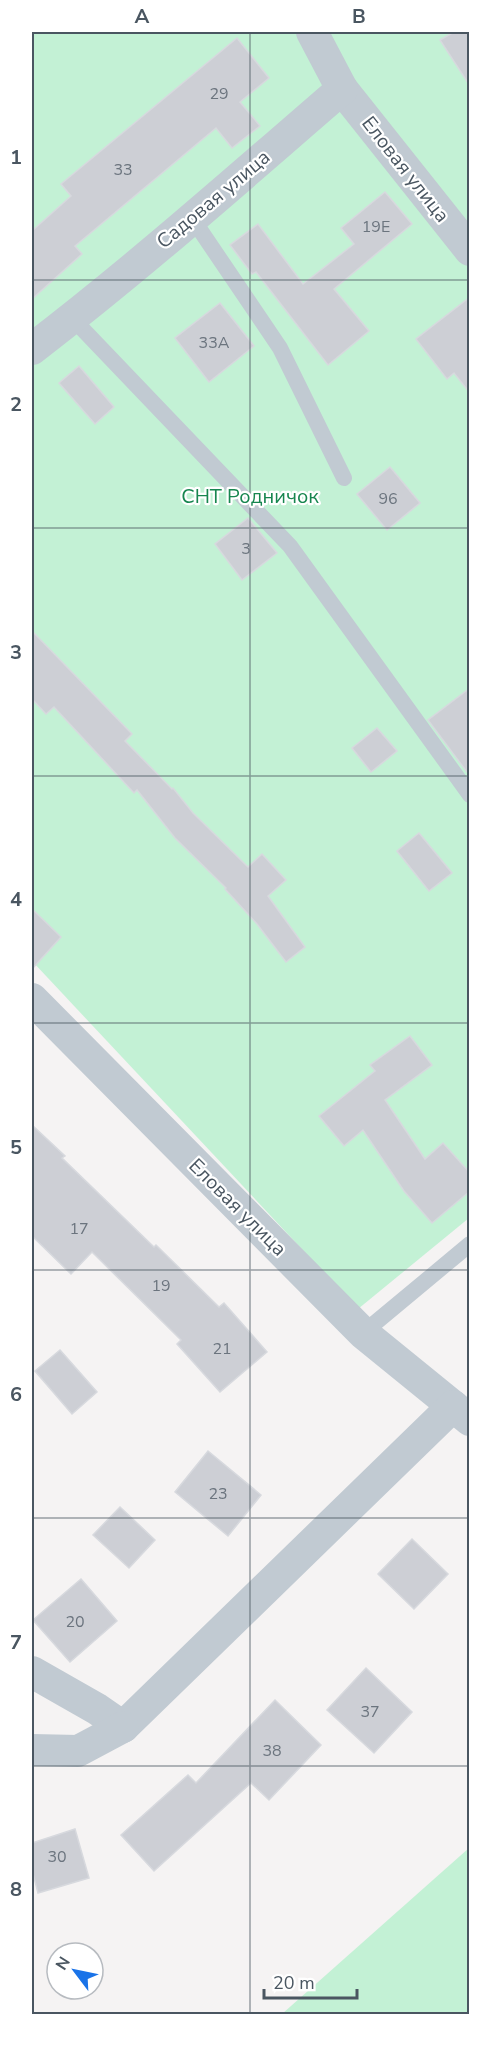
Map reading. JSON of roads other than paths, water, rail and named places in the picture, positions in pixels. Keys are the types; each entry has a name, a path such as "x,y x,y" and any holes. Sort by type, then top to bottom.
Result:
{"street":[{"path":"312,32 342,88"},
{"name":"Садовая улица","path":"32,349 192,218 342,88"},
{"name":"Еловая улица","path":"342,88 470,250"},
{"name":"Еловая улица","path":"32,999 363,1333 461,1413 123,1727 78,1751 32,1750"},
{"path":"32,1672 123,1727"}],"lane":[{"path":"192,218 280,348 344,478"},
{"path":"72,318 290,546 470,795"},
{"path":"363,1333 470,1244"}],"park label":[{"name":"СНТ Родничок","path":"250,496"}]}
